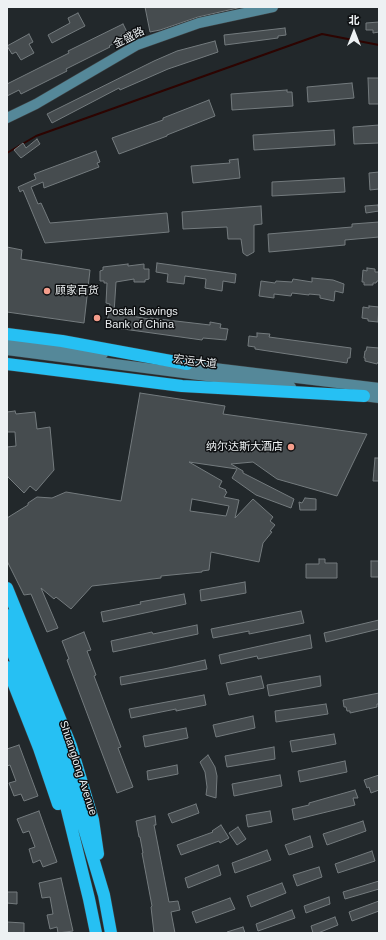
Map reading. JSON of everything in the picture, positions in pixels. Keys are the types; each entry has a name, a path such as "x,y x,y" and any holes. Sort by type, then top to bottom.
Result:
{"highway":[{"path":"7,334 62,341 187,364"},
{"path":"7,364 182,386 364,396"},
{"path":"7,588 71,746 93,820 104,895"},
{"name":"Shuanglong Avenue","path":"7,615 43,702 59,759 104,895 111,933"},
{"name":"Shuanglong Avenue","path":"7,638 59,759 96,933"},
{"path":"7,667 39,748 89,899"}],"main road":[{"name":"金盛路","path":"7,118 36,104 137,45 199,23 273,7"},
{"name":"宏运大道","path":"7,342 379,388"},
{"name":"宏运大道","path":"7,350 379,398"}],"building":[{"path":"145,7 242,7 198,17 150,32"},
{"path":"78,13 85,26 52,43 48,35 70,23 68,18"},
{"path":"379,22 379,32 373,33 373,30 366,30 366,23"},
{"path":"123,24 127,32 121,35 122,39 109,46 110,47 21,94 19,90 7,96 7,84 69,53 68,51"},
{"path":"285,28 286,35 278,36 278,38 225,45 224,35"},
{"path":"29,34 33,42 29,44 34,53 21,60 16,52 12,54 7,46"},
{"path":"215,41 218,52 168,69 120,90 119,88 52,123 47,114 177,51"},
{"path":"368,78 379,78 379,104 369,104"},
{"path":"352,83 354,98 308,102 307,87"},
{"path":"287,90 287,92 292,92 293,106 232,110 231,94"},
{"path":"209,100 215,116 119,154 112,138 163,120 163,118"},
{"path":"379,125 379,143 354,144 353,127"},
{"path":"334,130 335,145 254,150 253,135"},
{"path":"37,139 40,144 21,158 14,150 23,143 26,148"},
{"path":"96,151 100,162 97,163 99,167 44,188 43,182 31,187 38,204 41,203 50,223 167,213 169,232 45,243 23,190 20,192 18,187 36,179 34,174"},
{"path":"238,159 240,178 193,183 191,166 230,163 229,160"},
{"path":"379,172 379,189 370,190 369,173"},
{"path":"344,178 345,192 272,196 272,182"},
{"path":"378,205 379,211 366,213 365,206"},
{"path":"261,206 262,224 254,225 254,252 247,256 243,253 241,239 228,239 227,227 183,229 182,212"},
{"path":"379,222 379,237 345,240 345,245 269,252 268,234 352,227 352,224"},
{"name":"顾家百货","path":"7,247 22,250 21,259 90,270 84,323 7,312"},
{"path":"157,263 236,274 235,283 223,281 222,291 205,288 206,279 185,276 184,284 167,282 168,274 156,272"},
{"path":"128,264 128,266 144,264 144,269 149,269 149,279 145,280 145,282 134,282 134,279 116,282 114,313 149,319 210,325 210,322 221,324 220,328 228,329 226,340 203,338 202,340 109,327 109,324 107,323 110,304 106,303 107,283 100,281 100,271 103,270 103,267"},
{"path":"367,268 375,269 375,272 379,272 379,281 373,283 373,285 364,285 364,282 362,282 363,270 367,271"},
{"path":"312,278 333,280 344,284 343,293 335,291 334,301 320,298 320,295 309,294 292,293 291,296 274,294 274,298 259,296 261,281 275,283 276,281 292,282 293,279 312,282"},
{"path":"369,306 379,307 378,322 368,321 368,319 362,318 363,307 369,308"},
{"path":"257,333 270,334 269,337 351,348 350,358 348,358 347,363 255,349 255,347 248,346 249,336 257,337"},
{"path":"367,347 379,348 379,362 377,364 365,361 365,351"},
{"path":"140,393 225,406 223,414 367,434 337,496 277,479 253,462 231,464 243,471 243,473 294,499 291,508 256,495 232,478 237,469 189,462 222,481 219,487 227,492 224,497 239,500 235,518 253,499 273,517 270,521 275,525 270,531 272,532 263,543 259,562 211,552 209,570 161,576 161,578 92,586 71,609 56,597 54,599 41,588 58,628 47,632 31,594 24,595 7,561 7,518 28,505 28,503 37,497 52,498 66,492 121,501","holes":["192,499 229,506 226,516 190,511"]},
{"path":"15,411 16,414 35,412 37,429 50,427 54,470 36,491 30,486 24,493 8,477 7,474 7,447 16,446 15,432 7,432 7,412"},
{"path":"375,458 379,458 379,481 373,481"},
{"path":"305,498 316,499 316,510 300,510 299,502 302,503"},
{"path":"319,559 325,559 325,563 337,563 337,578 306,578 306,564 319,564"},
{"path":"371,561 379,561 379,577 371,577"},
{"path":"245,582 246,593 201,601 200,590"},
{"path":"184,594 186,604 103,622 101,612 141,604 140,602"},
{"path":"301,611 304,623 249,634 249,631 213,638 211,629"},
{"path":"379,620 379,629 326,642 324,633"},
{"path":"197,625 198,634 113,652 111,641 152,632 153,634"},
{"path":"84,632 91,650 87,651 96,675 94,676 121,747 118,748 133,787 117,793 67,660 69,659 62,641"},
{"path":"310,635 312,648 258,659 257,656 221,664 219,655"},
{"path":"205,660 207,669 121,685 120,677"},
{"path":"261,676 264,688 229,695 226,683"},
{"path":"320,676 321,686 269,696 267,685"},
{"path":"379,693 379,704 377,704 377,707 350,713 350,711 347,711 346,707 344,707 343,700"},
{"path":"204,695 206,705 131,718 129,709"},
{"path":"326,704 328,714 276,722 275,711"},
{"path":"253,716 255,728 216,737 213,725"},
{"path":"186,728 188,738 145,747 143,736"},
{"path":"334,734 336,744 292,752 290,741"},
{"path":"19,745 38,796 24,801 21,794 14,796 9,783 16,781 10,765 7,766 7,749"},
{"path":"274,747 275,759 227,767 225,756"},
{"path":"208,755 215,767 217,776 216,798 206,795 207,787 205,772 200,762"},
{"path":"345,761 347,772 300,782 298,771"},
{"path":"177,765 178,774 148,780 147,771"},
{"path":"280,775 282,786 234,796 232,784"},
{"path":"379,775 379,790 371,793 364,780"},
{"path":"355,790 358,798 353,798 355,805 294,820 292,809"},
{"path":"196,804 199,813 172,823 168,814"},
{"path":"39,811 57,862 43,867 40,860 33,863 29,849 35,847 29,831 23,833 17,819"},
{"path":"270,811 272,822 248,827 246,815"},
{"path":"155,816 156,825 154,825 169,902 178,901 180,910 171,912 175,933 154,933 152,906 136,821"},
{"path":"363,821 366,831 327,845 323,834"},
{"path":"221,825 229,838 220,843 219,841 181,855 177,845 213,832 212,831"},
{"path":"238,827 246,839 237,845 229,833"},
{"path":"310,836 313,847 289,855 285,845"},
{"path":"267,850 271,860 235,873 232,863"},
{"path":"372,851 375,861 338,873 335,864"},
{"path":"218,865 221,875 188,888 185,878"},
{"path":"319,867 322,877 297,886 293,875"},
{"path":"61,878 73,931 58,933 57,927 50,929 47,915 53,914 50,897 42,898 39,883"},
{"path":"379,881 379,889 345,899 343,892"},
{"path":"282,883 286,893 251,907 247,896"},
{"path":"7,892 17,892 17,904 7,903"},
{"path":"329,897 330,904 306,913 304,906"},
{"path":"230,898 235,909 196,923 192,912"},
{"path":"379,901 379,911 352,921 349,912"},
{"path":"292,910 295,918 258,931 256,924"},
{"path":"335,917 338,925 318,933 313,933 311,926"},
{"path":"7,922 24,923 24,933 7,933"},
{"path":"243,927 245,933 227,933 227,932"}],"waterway":[{"path":"7,153 36,136 322,34 379,45"}],"place":[{"name":"顾家百货","path":"47,291"},
{"name":"Postal Savings Bank of China","path":"97,318"},
{"name":"纳尔达斯大酒店","path":"291,447"}]}
